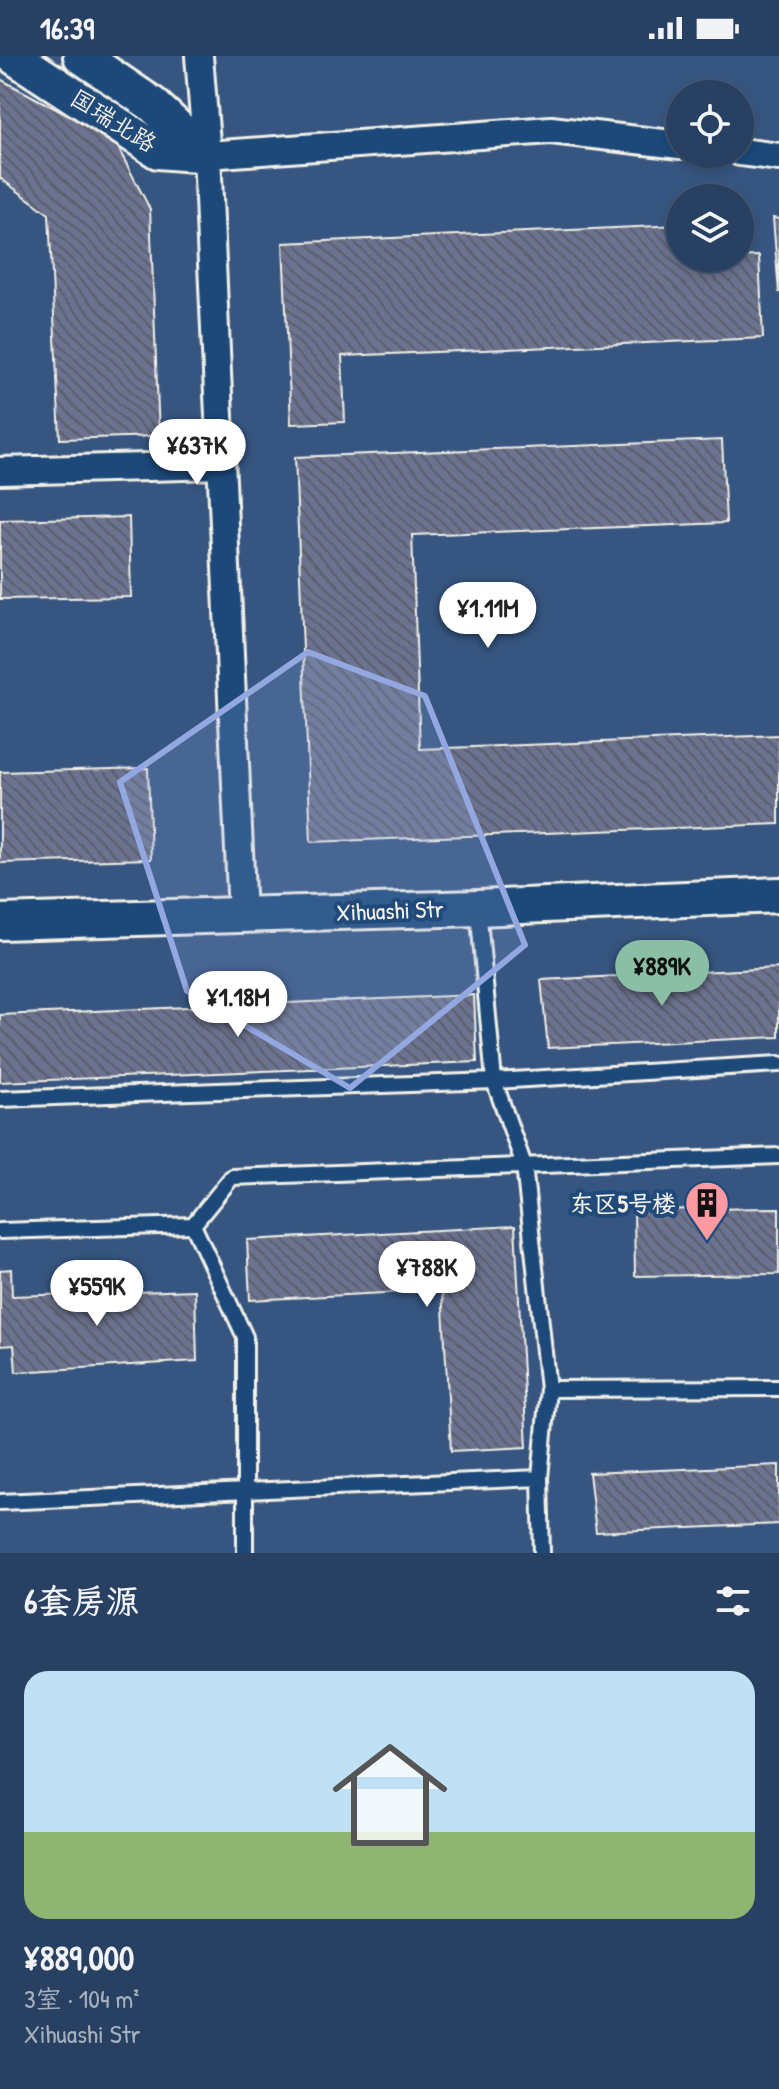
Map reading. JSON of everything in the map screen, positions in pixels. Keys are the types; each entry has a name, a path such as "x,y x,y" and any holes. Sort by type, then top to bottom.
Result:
{"street":[{"name":"国瑞北路","path":"13,56 158,151 207,155"},
{"name":"国瑞北路","path":"81,56 152,104 207,155"},
{"path":"199,56 207,155 242,915"},
{"path":"207,155 551,130 666,143"},
{"path":"754,154 779,157"},
{"path":"0,471 221,465"},
{"name":"Xihuashi Str","path":"0,922 478,908 779,895"}],"lane":[{"path":"478,908 494,1081 524,1165 548,1389 540,1478 542,1553"},
{"path":"0,1099 494,1081 779,1064"},
{"path":"0,1231 193,1225 232,1177 779,1156"},
{"path":"193,1225 245,1337 245,1553"},
{"path":"548,1389 779,1388"},
{"path":"0,1502 540,1478"}],"highlighted area":[{"path":"308,652 425,696 525,945 350,1088 187,991 120,782"}],"building":[{"path":"0,79 114,140 150,209 159,436 60,439 49,214 0,178"},
{"path":"773,218 779,219 779,293"},
{"path":"666,226 666,272 754,272 754,256 759,256 763,338 342,356 345,422 291,424 283,243"},
{"path":"722,440 726,523 412,535 420,749 779,735 779,824 311,842 295,457"},
{"path":"129,517 131,597 0,599 0,520"},
{"path":"148,768 151,859 0,863 0,772"},
{"path":"779,968 779,1037 548,1048 541,980"},
{"path":"474,995 477,1062 0,1082 0,1015"},
{"name":"东区5号楼","path":"779,1208 779,1274 635,1276 634,1210"},
{"path":"515,1226 527,1447 451,1451 442,1290 250,1300 247,1240"},
{"path":"11,1269 12,1296 195,1290 197,1361 16,1372 14,1345 0,1346 0,1270"},
{"path":"779,1465 779,1524 596,1532 589,1473"}],"place":[{"name":"东区5号楼","path":"707,1242"}]}
